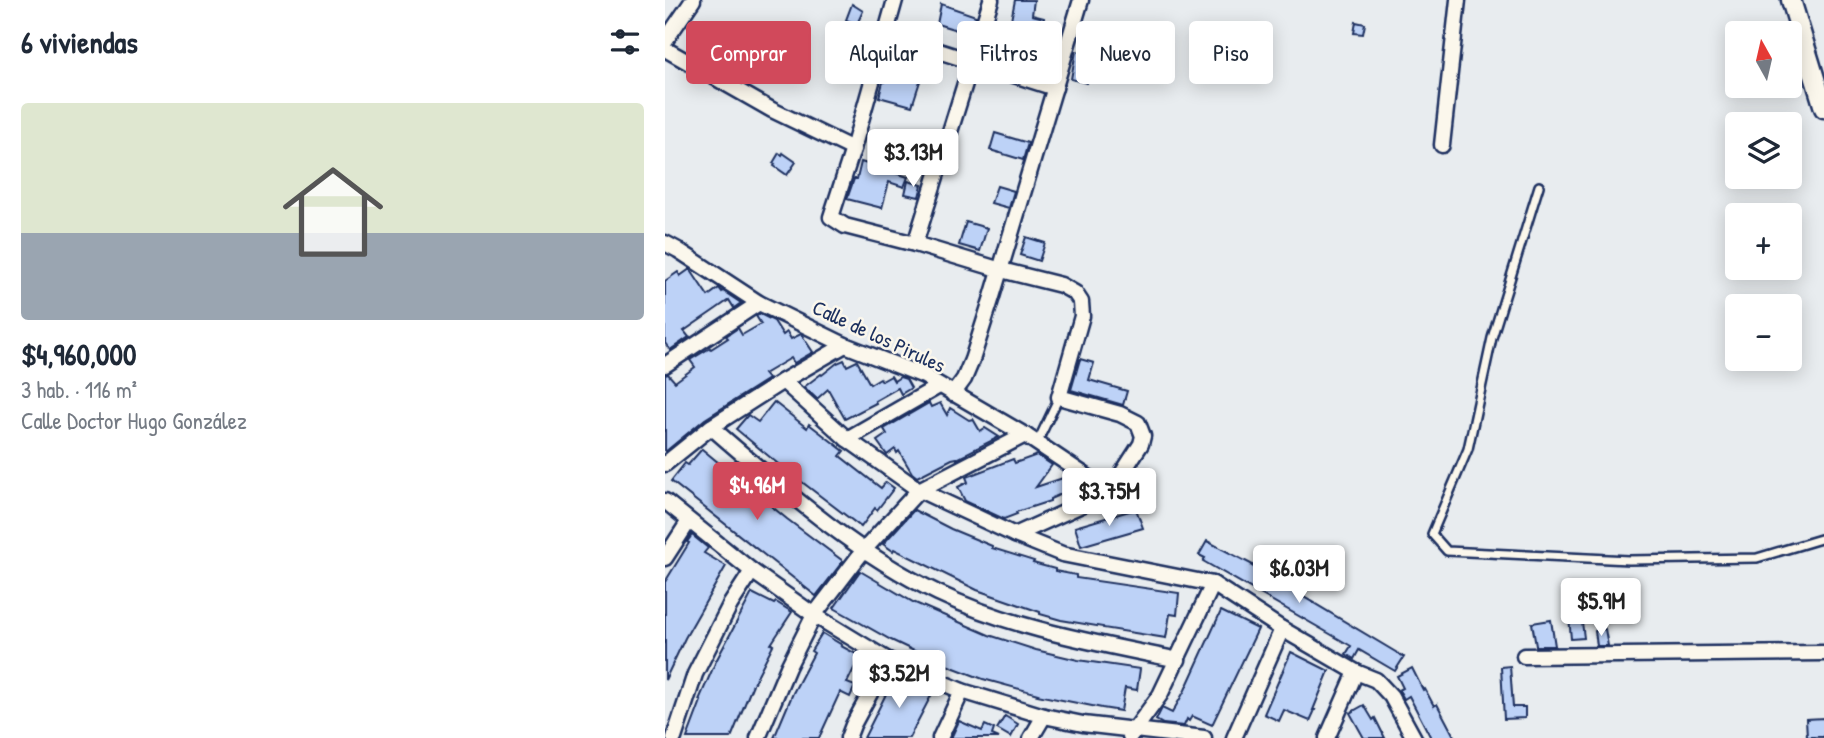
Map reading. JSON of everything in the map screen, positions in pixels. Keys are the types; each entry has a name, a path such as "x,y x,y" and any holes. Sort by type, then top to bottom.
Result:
{"street":[{"path":"665,41 693,0"},
{"path":"889,21 895,0"},
{"path":"985,21 991,0"},
{"path":"953,394 964,379 972,360 1081,0"},
{"path":"1443,145 1458,0"},
{"path":"1791,0 1824,108"},
{"path":"665,49 772,110 853,149"},
{"path":"871,84 831,218 845,226 1061,285 1075,293 1081,302 1082,316 1059,397 1120,414 1138,423 1142,430 1142,444 1110,492 1015,535"},
{"path":"915,244 966,84"},
{"path":"1042,84 1055,88"},
{"path":"665,260 672,246"},
{"name":"Calle de los Pirules","path":"672,246 759,303 845,345 924,376 1031,439 1110,492"},
{"path":"665,365 759,303"},
{"path":"665,464 711,427 845,345"},
{"path":"783,381 847,439 919,490 1062,554 1213,584 1282,629 1356,672 1376,680 1391,696 1414,738"},
{"path":"847,439 939,386"},
{"path":"711,427 793,498 863,551 937,593 994,616 1053,633 1178,660"},
{"path":"758,738 788,667 814,615 863,551 919,490 1031,439"},
{"path":"665,500 752,571 814,615 888,660 962,691 1044,716 1131,734 1204,738"},
{"path":"665,558 689,521"},
{"path":"674,738 695,674 730,605 752,571"},
{"path":"1131,734 1160,695 1213,584"},
{"path":"1234,738 1282,629"},
{"path":"1524,656 1824,653"},
{"path":"848,738 888,660"},
{"path":"1327,738 1356,672"},
{"path":"940,738 962,691"},
{"path":"1031,738 1044,716"}],"lane":[{"path":"1539,186 1492,338 1468,449 1432,534 1447,551 1629,560 1757,558 1824,538"},
{"path":"1031,439 1059,397"}],"building":[{"path":"1015,0 1034,0 1032,15 1044,18 1044,21 1011,21"},
{"path":"852,4 863,11 858,21 846,20"},
{"path":"941,4 976,16 974,21 957,21 957,30 943,26 943,21 938,21"},
{"path":"1356,22 1365,24 1363,34 1354,33"},
{"path":"1076,51 1076,80 1071,79"},
{"path":"882,84 919,84 912,106 879,97"},
{"path":"922,128 930,130 921,162 902,157 907,139 917,142"},
{"path":"995,133 1028,143 1023,160 990,150"},
{"path":"779,153 796,162 787,175 774,166"},
{"path":"861,162 908,177 904,187 889,182 882,208 847,199 854,179 857,179"},
{"path":"908,181 922,185 919,197 905,194"},
{"path":"997,186 1014,191 1009,208 991,203"},
{"path":"966,222 987,228 980,251 959,245"},
{"path":"1026,237 1045,243 1039,261 1020,255"},
{"path":"690,269 708,296 719,288 741,303 734,308 729,300 684,331 689,337 670,350 665,343 665,281 678,272 680,276"},
{"path":"760,314 774,321 783,335 787,332 791,339 801,334 813,352 794,363 791,358 764,374 768,379 705,419 665,452 665,375 668,374 675,382 695,367 690,360 728,338 726,336 738,328 742,335 761,324 756,316"},
{"path":"1080,359 1094,363 1089,380 1127,391 1123,405 1071,390"},
{"path":"844,360 847,366 857,361 870,384 891,376 894,381 900,377 906,379 911,388 901,394 898,388 845,419 828,389 817,399 804,387"},
{"path":"774,402 807,428 809,424 844,451 840,456 881,488 886,482 894,488 861,527 736,429 748,415 758,422"},
{"path":"929,403 931,407 940,403 947,415 950,408 969,420 973,419 980,431 985,428 999,437 917,477 899,451 897,453 895,449 887,455 877,441 887,434 884,429"},
{"path":"702,449 843,561 816,596 671,481 685,463 688,465"},
{"path":"1037,455 1052,465 1036,487 1069,476 1075,488 1004,519 965,501 958,487 968,482 966,477 1013,459 1015,463"},
{"path":"1136,509 1143,528 1081,546 1075,527"},
{"path":"914,510 992,548 1034,561 1033,563 1055,571 1076,575 1076,578 1179,593 1177,615 1170,614 1166,638 1061,620 977,590 883,544"},
{"path":"692,535 708,548 704,553 726,566 685,638 665,680 665,582"},
{"path":"1207,541 1253,565 1404,657 1395,671 1359,650 1354,659 1346,654 1351,646 1203,561 1205,558 1199,555"},
{"path":"860,571 913,602 989,635 1078,660 1140,669 1137,690 1125,688 1121,711 1037,695 983,679 931,659 834,608"},
{"path":"752,593 774,604 776,602 792,612 771,644 773,645 753,684 731,738 687,738 701,701 699,700 716,661"},
{"path":"1221,611 1258,629 1212,725 1192,716 1184,726 1163,724 1156,720 1162,708 1172,713"},
{"path":"1581,614 1584,638 1571,639 1569,616"},
{"path":"1551,620 1555,646 1536,646 1532,623"},
{"path":"1605,629 1608,646 1597,646 1595,631"},
{"path":"822,633 860,656 847,683 855,686 850,697 840,692 819,738 774,738 814,653 811,651"},
{"path":"1291,652 1329,671 1310,721 1284,710 1279,721 1264,714"},
{"path":"1510,666 1513,707 1525,707 1525,718 1504,719 1501,667"},
{"path":"1412,668 1434,706 1437,704 1455,738 1431,738 1409,696 1404,699 1399,690 1403,688 1397,676"},
{"path":"896,674 933,692 909,738 864,738"},
{"path":"1364,705 1373,720 1375,718 1385,738 1364,738 1350,713"},
{"path":"1005,716 1018,724 1011,737 997,729"},
{"path":"1824,718 1824,737 1807,737 1806,719"},
{"path":"959,721 982,731 985,725 994,729 992,735 999,738 951,738"}]}
